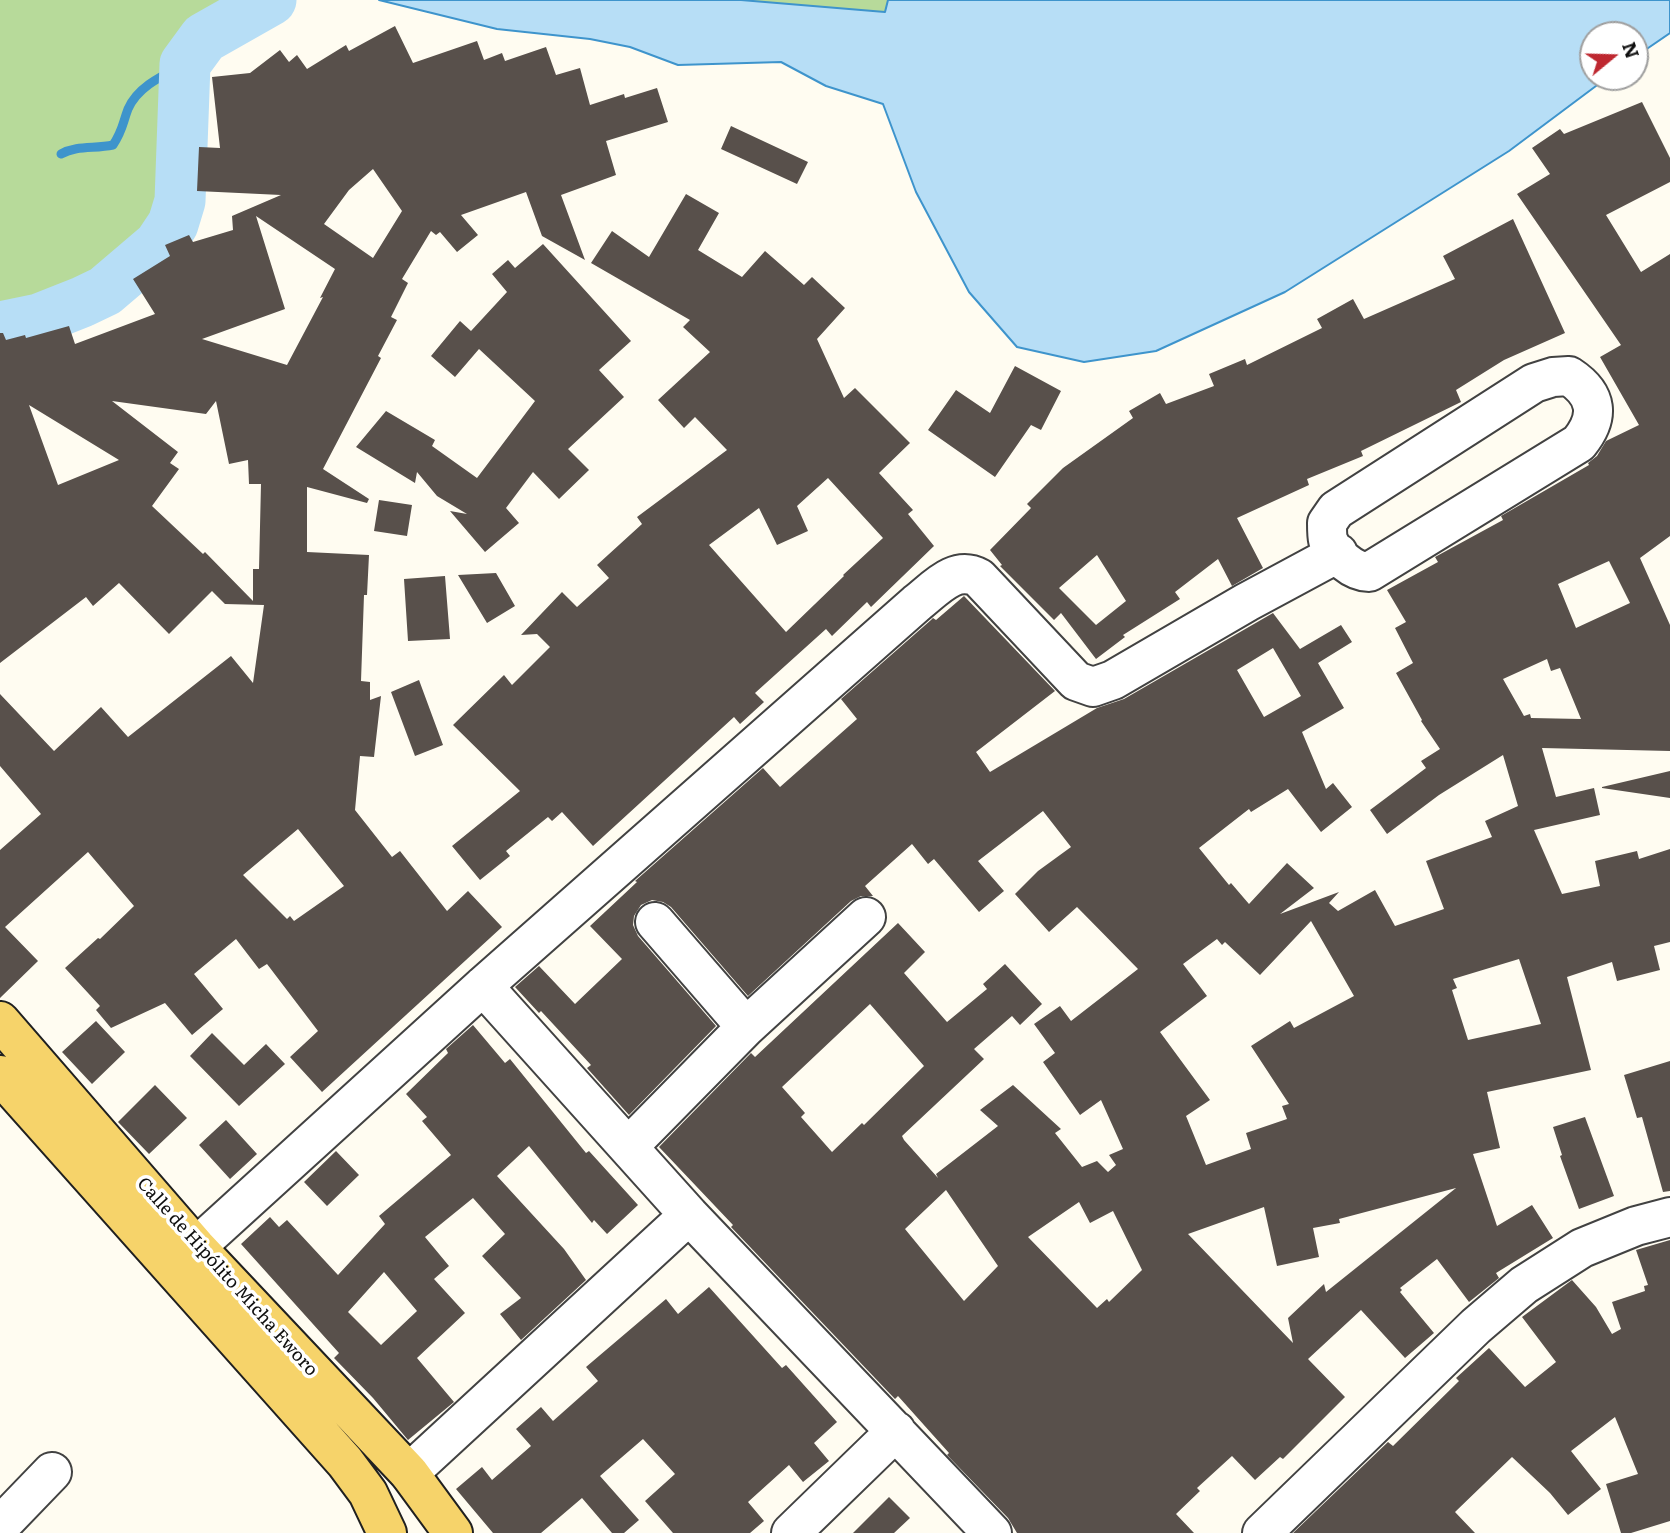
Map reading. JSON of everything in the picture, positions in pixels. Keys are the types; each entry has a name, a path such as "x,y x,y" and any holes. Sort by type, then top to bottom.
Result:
{"main road":[{"name":"Calle de Hipólito Micha Eworo","path":"0,1021 196,1247 409,1474 453,1533"},
{"name":"Calle de Hipólito Micha Eworo","path":"0,1075 345,1462 369,1493 387,1533"}],"street":[{"path":"1569,376 1581,384 1591,399 1591,429 1579,443 1368,572 1359,572 1338,553 1328,541 1327,523 1336,510 1534,383 1553,377 1569,376"},
{"path":"196,1247 483,986 917,603 951,577 969,573 979,578 1076,681 1093,687 1113,680 1247,601 1338,553"},
{"path":"628,1147 746,1027 866,917"},
{"path":"655,922 746,1027"},
{"path":"483,986 689,1215 992,1533"},
{"path":"409,1474 689,1215"},
{"path":"1262,1533 1475,1326 1524,1285 1582,1248 1636,1226 1670,1217"},
{"path":"791,1533 896,1431"},
{"path":"0,1526 52,1472"}],"green space":[{"path":"0,0 282,0 195,44 188,170 179,242 113,293 39,320 0,323"},
{"path":"741,0 888,0 885,12"}],"water":[{"path":"379,0 741,0 885,12 888,0 1670,0 1670,33 1649,47 1649,21 1579,21 1579,91 1589,91 1509,151 1285,292 1156,351 1084,362 1017,347 969,292 916,192 883,104 826,86 781,62 678,65 630,47 590,39 497,29"}],"building":[{"path":"395,26 413,63 477,41 484,60 502,53 505,61 546,47 556,75 580,68 590,105 624,94 625,98 657,88 668,122 606,141 616,175 561,195 585,260 542,236 526,192 461,215 478,235 457,252 440,232 436,235 431,231 402,279 408,283 391,317 397,320 378,356 381,358 323,469 369,499 367,503 307,487 307,552 369,555 367,595 364,595 361,681 370,682 370,700 381,696 374,757 360,756 355,810 392,857 400,851 447,911 468,891 502,927 322,1092 290,1057 318,1031 267,964 259,969 236,939 194,974 223,1009 192,1035 165,1003 111,1028 96,1010 100,1006 65,968 134,906 88,852 5,927 38,961 0,998 0,850 41,814 0,766 0,694 54,751 101,707 128,737 231,656 253,683 264,605 225,604 212,591 169,634 119,583 93,606 86,597 0,663 0,333 3,333 6,340 25,335 26,338 69,326 75,344 155,314 133,279 170,256 165,245 189,235 193,242 233,230 232,216 281,195 197,191 199,147 220,148 212,77 250,73 280,50 289,62 297,55 307,69 346,45 349,51","holes":["373,169 402,211 373,258 324,224 349,190","256,216 335,269 320,298 323,297 287,365 202,339 285,309","112,401 206,414 216,401 229,464 248,460 249,484 261,484 259,569 253,569 253,601 205,552 203,554 152,506 179,469 170,463 178,452","29,405 119,460 58,485","298,829 344,886 294,921 290,916 287,919 243,875"]},
{"path":"1642,102 1670,158 1670,182 1606,215 1641,272 1670,254 1670,536 1640,558 1670,625 1670,751 1542,748 1556,797 1594,788 1600,815 1534,830 1562,894 1600,886 1595,861 1637,851 1639,859 1670,849 1670,942 1654,946 1660,970 1617,981 1612,962 1567,977 1591,1070 1487,1092 1500,1148 1473,1154 1497,1226 1532,1205 1553,1238 1496,1273 1499,1278 1469,1302 1437,1259 1400,1288 1400,1292 1434,1333 1405,1358 1361,1310 1308,1359 1345,1397 1283,1459 1280,1457 1255,1480 1232,1456 1197,1488 1200,1491 1176,1514 1194,1533 1017,1533 1008,1518 947,1455 949,1453 898,1396 895,1399 731,1227 733,1225 659,1147 751,1053 755,1057 898,923 925,952 904,973 947,1022 987,989 983,984 1005,964 1042,1004 1020,1025 1012,1016 974,1049 984,1059 902,1136 938,1178 936,1174 998,1126 980,1110 1013,1085 1061,1129 1055,1133 1082,1167 1097,1161 1108,1172 1116,1165 1109,1155 1123,1149 1101,1100 1080,1115 1043,1062 1055,1053 1034,1024 1060,1006 1071,1021 1138,969 1077,907 1049,932 1015,894 1038,871 1071,847 1043,811 978,861 1004,891 979,912 934,859 928,864 912,844 865,886 873,896 861,896 851,901 748,996 671,907 652,900 641,905 634,916 633,925 638,936 716,1026 629,1115 587,1068 591,1065 515,987 539,966 575,1004 622,959 590,926 637,882 635,881 763,768 780,787 857,719 841,699 933,618 936,620 964,596 1055,691 976,752 990,772 1097,708 1124,699 1273,613 1300,649 1341,625 1352,642 1318,663 1344,708 1302,732 1326,789 1333,783 1352,807 1321,832 1288,789 1251,812 1249,809 1199,848 1229,885 1231,883 1249,904 1287,863 1314,888 1280,914 1339,892 1329,903 1338,911 1375,890 1395,926 1444,909 1426,861 1492,837 1485,821 1518,806 1503,755 1439,795 1387,834 1370,810 1426,768 1421,761 1440,749 1421,721 1396,673 1413,663 1395,628 1406,622 1387,590 1438,562 1435,557 1503,520 1501,516 1589,465 1606,441 1639,425 1600,357 1621,345 1517,194 1550,174 1532,148 1560,129 1564,134","holes":["1609,561 1630,603 1576,628 1558,584","1273,648 1301,696 1264,717 1237,670","1547,659 1551,671 1560,668 1581,719 1531,718 1530,714 1524,716 1503,679","1311,921 1354,996 1294,1028 1290,1021 1251,1046 1289,1104 1282,1106 1287,1119 1246,1133 1251,1149 1206,1165 1186,1116 1210,1100 1160,1032 1207,996 1183,964 1217,939 1222,945 1225,942 1260,975","1519,959 1541,1024 1468,1040 1452,990 1457,988 1453,979","870,1004 924,1066 864,1125 862,1123 832,1152 801,1117 805,1113 782,1087","1456,1188 1326,1292 1324,1284 1288,1318 1293,1343 1188,1234 1264,1207 1277,1266 1319,1257 1313,1228 1340,1223 1339,1219","946,1190 998,1266 964,1301 905,1229","1079,1202 1090,1223 1113,1211 1142,1270 1109,1302 1107,1299 1097,1308 1028,1237"]},
{"path":"731,126 808,162 797,184 721,149"},
{"path":"686,194 719,213 698,250 742,277 765,251 804,285 812,277 845,308 817,339 844,398 855,388 910,443 879,473 913,510 908,514 934,546 871,607 867,602 832,636 826,629 755,693 764,702 740,724 734,717 593,846 562,812 552,821 548,817 506,851 510,856 480,880 452,846 520,791 453,725 504,675 512,685 550,647 537,634 521,635 562,592 577,607 609,578 597,565 642,524 637,517 727,450 695,417 684,428 658,400 710,352 683,327 690,320 591,263 612,231 649,257","holes":["828,478 883,538 786,632 709,545 759,508 777,545 808,531 797,506"]},
{"path":"1513,219 1565,333 1504,360 1456,390 1461,402 1361,451 1363,456 1307,479 1309,485 1237,518 1263,568 1232,586 1218,559 1175,592 1180,599 1123,635 1125,637 1096,659 1061,613 1054,620 1000,566 1002,565 990,550 1031,508 1027,504 1063,468 1133,418 1129,411 1160,393 1166,404 1214,386 1209,374 1245,359 1247,365 1322,328 1317,319 1353,299 1364,319 1455,279 1443,256","holes":["1097,555 1126,601 1096,625 1059,588"]},
{"path":"543,244 631,341 599,370 624,397 568,449 589,470 559,499 533,472 506,508 519,523 485,552 450,511 467,514 437,496 417,472 415,483 356,447 386,411 435,440 432,446 477,478 535,401 479,349 455,377 431,356 460,321 471,331 507,292 492,274 508,260 515,268"},
{"path":"1015,366 1061,391 1041,430 1031,425 995,477 928,430 956,390 990,413"},
{"path":"379,500 412,505 407,536 374,531"},
{"path":"496,573 515,606 487,623 458,575"},
{"path":"445,576 450,639 408,641 404,579"},
{"path":"419,680 443,745 415,756 391,692"},
{"path":"1670,771 1670,798 1602,788 1602,787"},
{"path":"96,1021 125,1052 92,1084 62,1052"},
{"path":"473,1025 505,1063 510,1059 586,1153 589,1151 638,1205 607,1234 594,1220 592,1223 529,1146 497,1176 564,1249 586,1280 521,1340 500,1314 521,1298 482,1256 505,1234 473,1198 425,1237 449,1266 434,1279 465,1313 417,1358 454,1402 408,1440 373,1398 334,1358 339,1353 241,1244 270,1217 279,1227 287,1220 338,1275 385,1224 379,1216 451,1155 422,1121 427,1117 406,1094 448,1053 446,1049","holes":["384,1272 417,1311 381,1345 348,1312"]},
{"path":"212,1033 244,1065 266,1044 285,1064 239,1106 190,1056"},
{"path":"1670,1061 1670,1191 1663,1192 1642,1117 1637,1118 1624,1075"},
{"path":"155,1085 187,1118 149,1154 118,1122"},
{"path":"1585,1117 1614,1196 1579,1209 1553,1127"},
{"path":"226,1120 257,1154 230,1179 199,1145"},
{"path":"336,1151 359,1175 327,1206 304,1182"},
{"path":"1670,1240 1670,1521 1631,1533 1621,1533 1606,1484 1638,1474 1615,1417 1571,1451 1601,1489 1568,1515 1550,1493 1512,1457 1455,1512 1475,1533 1293,1533 1388,1442 1393,1446 1459,1381 1456,1378 1489,1348 1525,1387 1556,1362 1522,1317 1572,1280 1596,1307 1612,1334 1621,1329 1612,1302 1645,1291 1644,1286 1648,1285 1636,1250"},
{"path":"709,1287 782,1368 786,1365 837,1422 814,1443 829,1461 803,1482 789,1465 748,1502 764,1521 750,1533 673,1533 645,1501 675,1474 643,1439 600,1476 639,1520 624,1533 612,1533 582,1498 541,1533 493,1533 456,1489 482,1467 492,1480 531,1446 516,1429 541,1407 553,1421 598,1381 586,1367 666,1299 678,1314"},
{"path":"889,1497 910,1518 894,1533 853,1533"}],"waterway":[{"path":"0,327 39,319 105,291 159,245 173,224 180,201 185,64 204,38 271,0"},
{"path":"61,154 79,148 113,145 128,109 138,94 152,82 185,64"}]}
